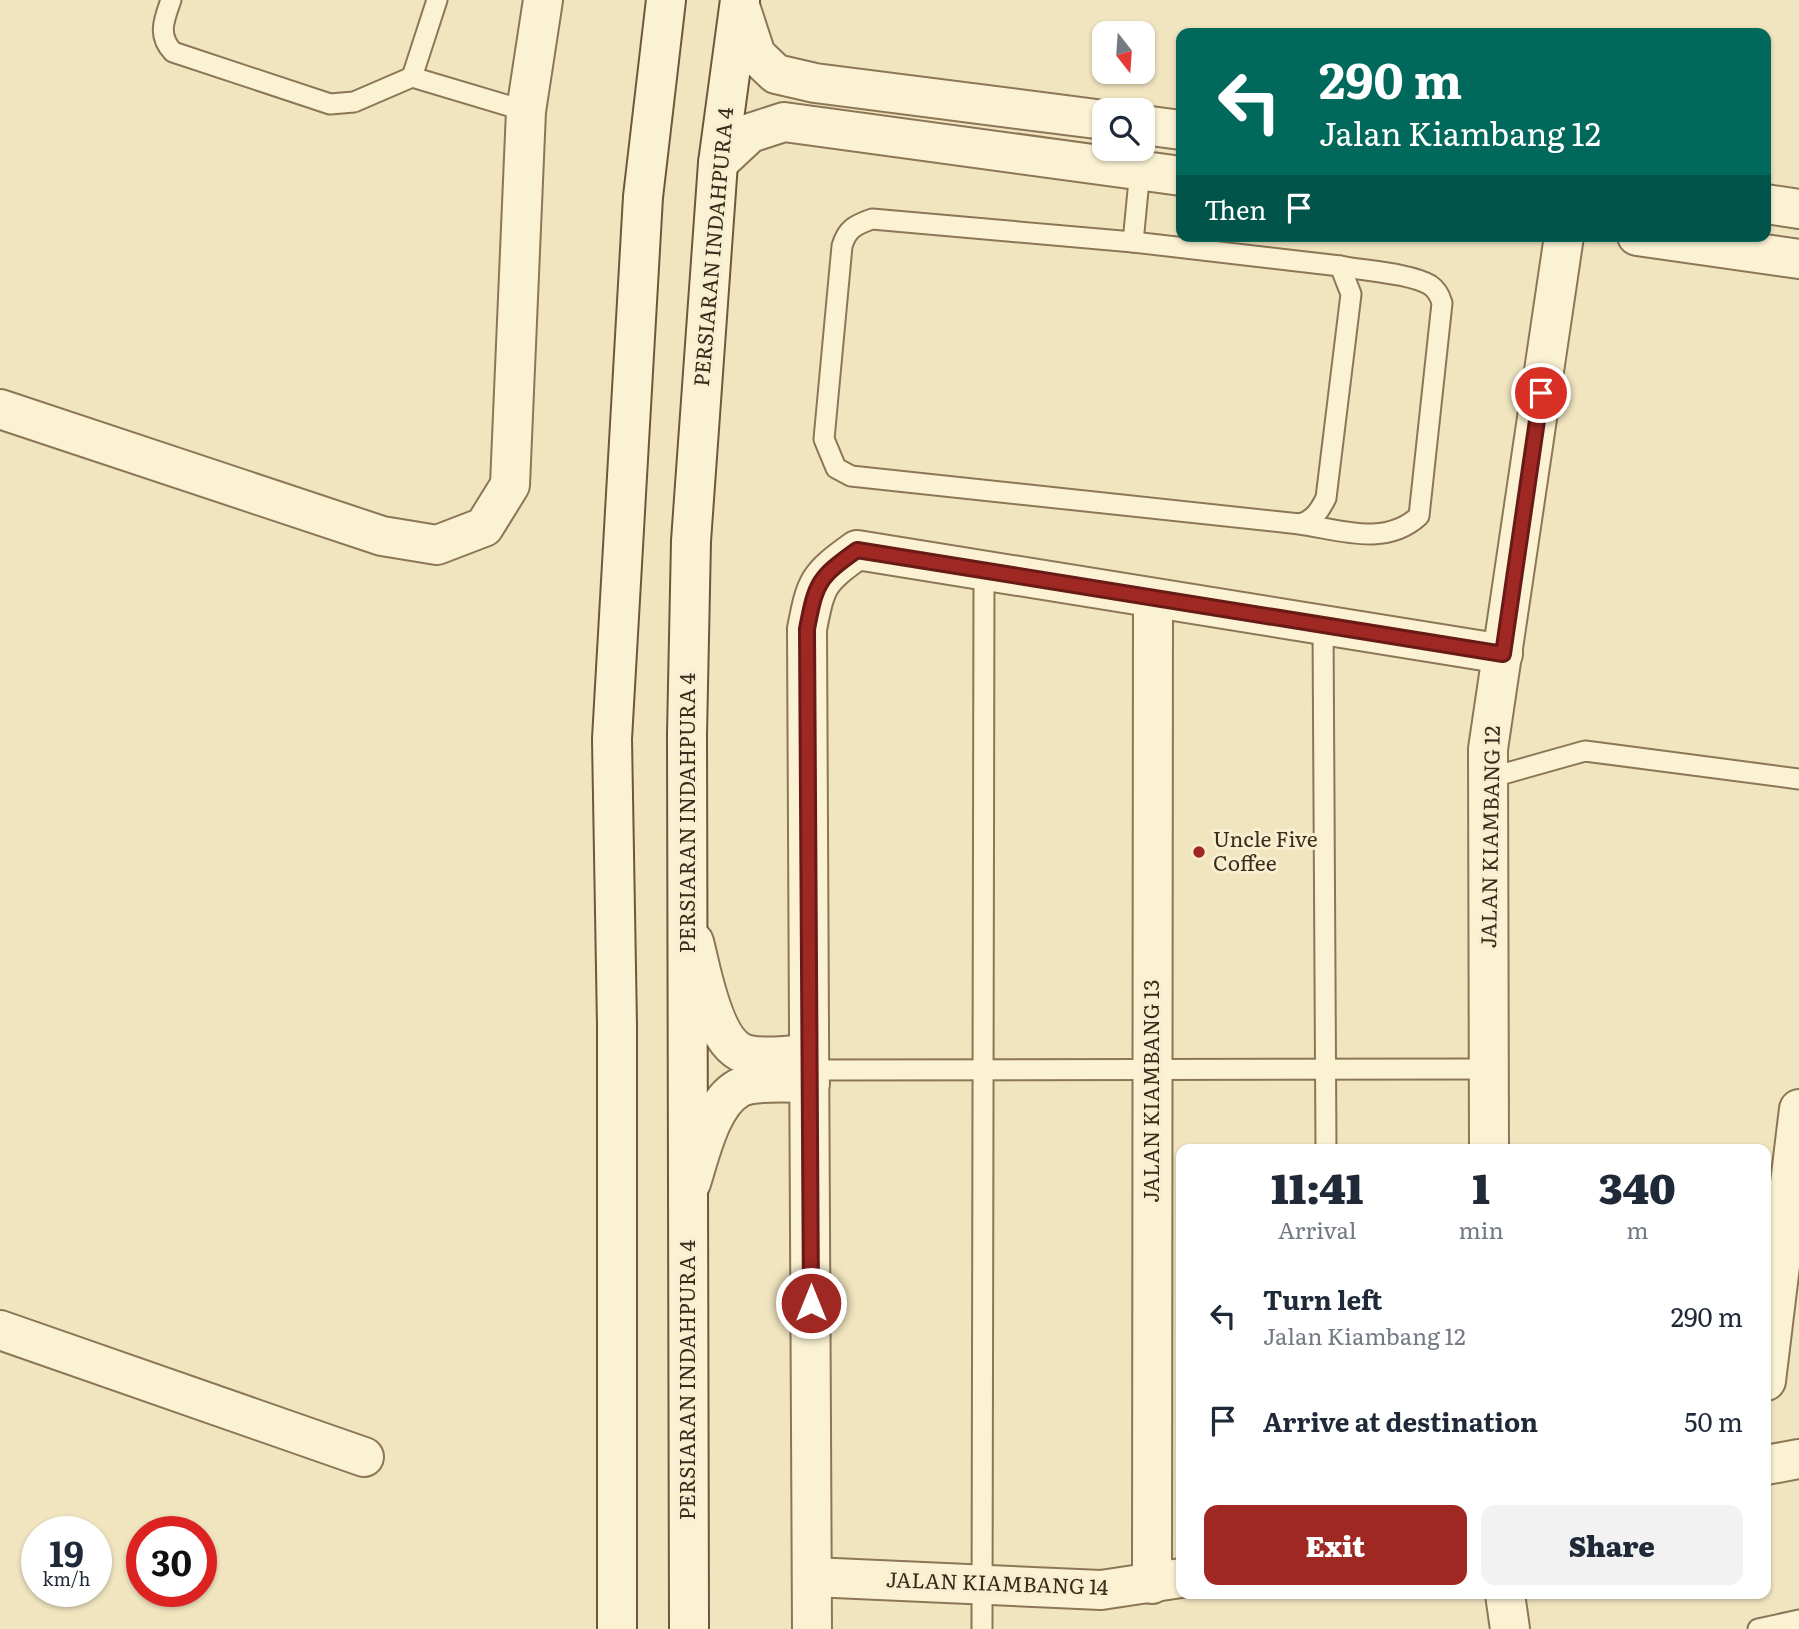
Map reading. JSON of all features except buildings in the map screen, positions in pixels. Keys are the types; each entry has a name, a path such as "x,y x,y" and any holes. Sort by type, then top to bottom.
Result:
{"street":[{"path":"0,409 382,536 437,545 484,527 510,485 526,111 543,0"},
{"path":"617,1629 617,1026 612,739 643,197 666,0"},
{"path":"740,3 756,55 776,74 815,83 1092,118"},
{"name":"PERSIARAN INDAHPURA 4","path":"688,1629 687,734 691,541 718,163 740,3"},
{"path":"718,163 750,133 784,122 1176,175"},
{"path":"1155,127 1176,129"},
{"path":"1771,205 1799,209"},
{"name":"JALAN KIAMBANG 12","path":"1489,1144 1488,749 1563,242"},
{"path":"1678,242 1799,260"},
{"path":"812,1629 807,629 814,590 832,568 857,550 1503,654"},
{"name":"JALAN KIAMBANG 13","path":"1153,598 1152,1069 1167,1581"},
{"path":"688,916 712,1009 727,1040 738,1051 749,1055 810,1069"},
{"path":"688,1193 712,1119 730,1095 748,1085 810,1069"},
{"path":"1771,1340 1799,1109"},
{"path":"0,1330 364,1457"},
{"path":"1771,1464 1799,1459"},
{"name":"JALAN KIAMBANG 14","path":"812,1577 1101,1590 1167,1581"},
{"path":"1506,1599 1510,1629"}],"lane":[{"path":"171,0 162,27 163,39 173,52 330,104 354,102 412,77 526,111"},
{"path":"412,77 437,0"},
{"path":"1133,242 1140,170"},
{"path":"872,219 1133,242 1340,267 1418,280 1432,286 1442,303 1419,516 1400,530 1375,536 1300,524 851,476 836,468 824,439 842,246 846,233 856,224 872,219"},
{"path":"1300,524 1315,516 1326,498 1351,293 1340,267"},
{"path":"982,1629 984,571"},
{"path":"1323,625 1326,1144"},
{"path":"1489,778 1585,751 1799,779"},
{"path":"810,1069 1488,1069"},
{"path":"1758,1629 1799,1620"}],"place":[{"name":"Uncle Five Coffee","path":"1199,852"}],"route":[{"path":"811,1303 807,629 814,590 832,568 857,550 1503,654 1541,393"}]}
